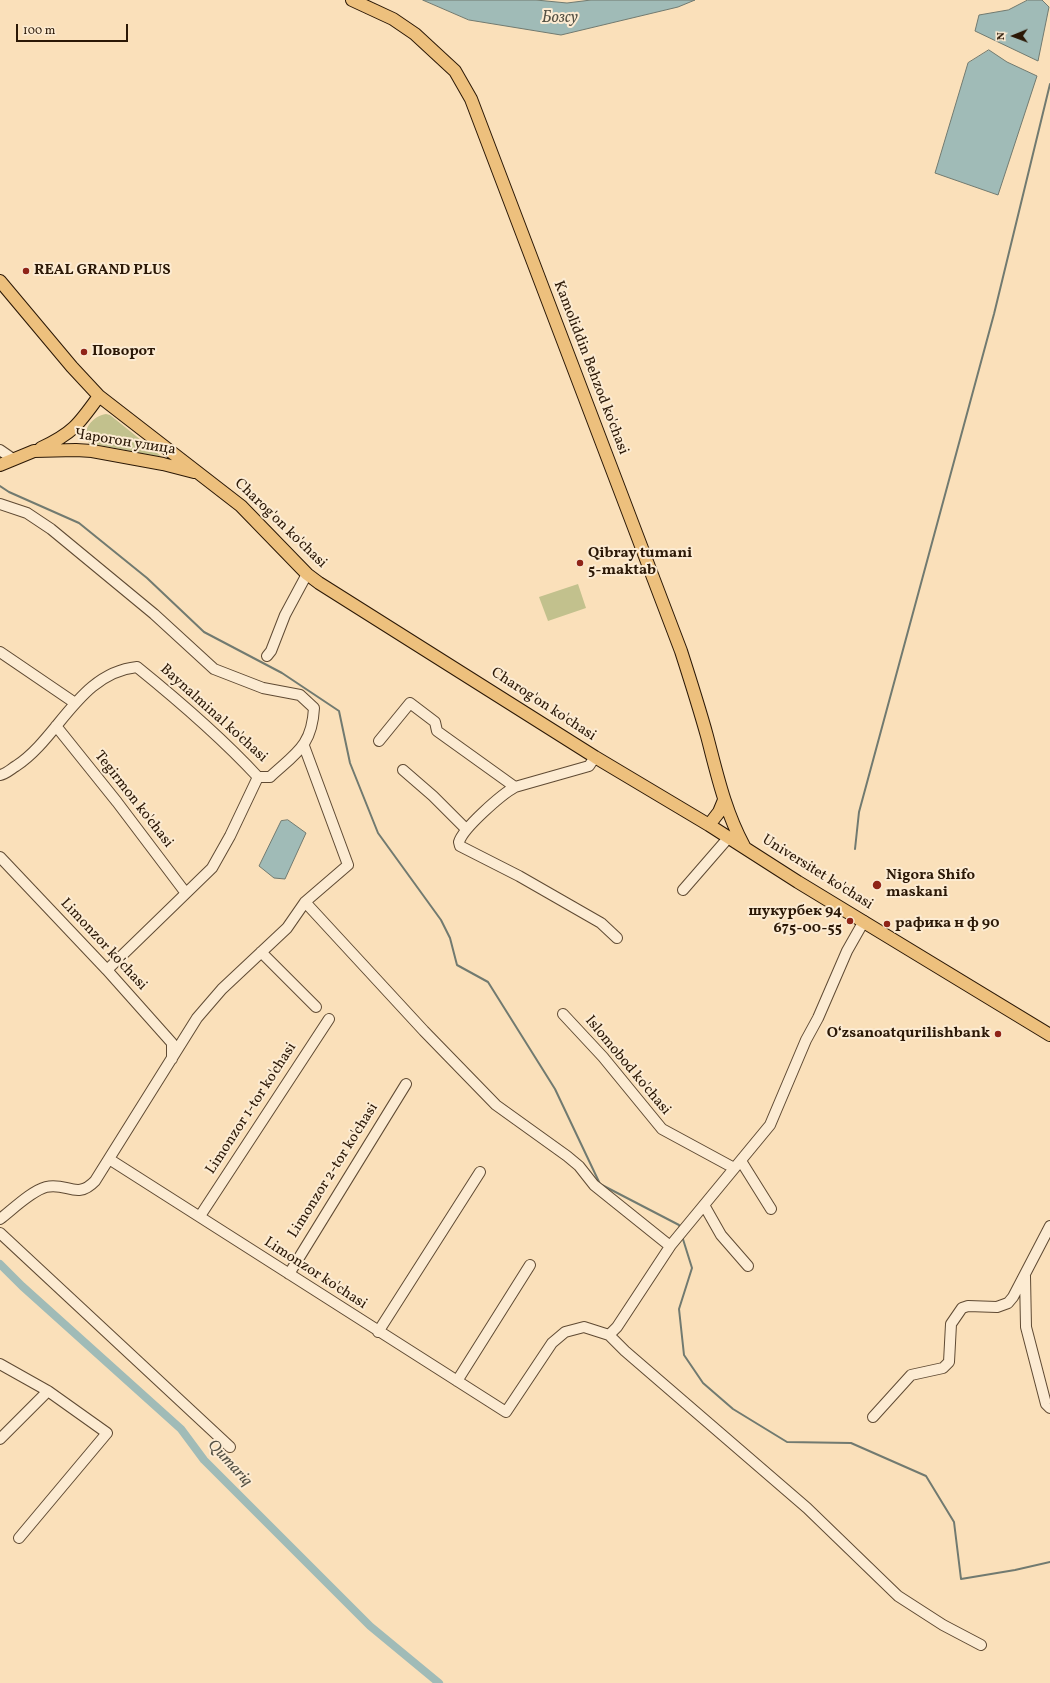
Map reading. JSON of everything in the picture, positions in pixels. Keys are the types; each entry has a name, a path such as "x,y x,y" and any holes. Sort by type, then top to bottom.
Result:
{"main road":[{"name":"Kamoliddin Behzod ko'chasi","path":"352,0 393,19 415,34 455,71 471,99 681,651 697,700 724,800 734,828 744,846"},
{"name":"Charog'on ko'chasi","path":"0,281 72,367 99,396 241,506 307,574 319,583 552,728 595,757 710,825"},
{"path":"34,451 59,440 69,433 78,424 99,396"},
{"name":"Чарогон улица","path":"0,465 34,451 92,451 163,464 199,473"},
{"path":"710,825 719,812 724,800"},
{"name":"Universitet ko'chasi","path":"710,825 798,882 1050,1035"}],"street":[{"path":"0,450 13,459"},
{"name":"Baynalminal ko'chasi","path":"0,504 27,513 51,529 154,614 214,669 263,688 300,695 314,708 313,726 304,746 270,777 258,777 235,753 137,667 128,668 107,676 75,703 26,759 0,775"},
{"path":"267,656 271,651 285,615 307,574"},
{"path":"0,652 75,703"},
{"path":"379,741 410,703 435,722 437,730 515,787"},
{"name":"Tegirmon ko'chasi","path":"56,726 117,802 185,892"},
{"path":"0,1219 34,1193 46,1187 56,1186 80,1190 88,1188 96,1181 197,1018 222,989 287,928 305,902 348,865 304,746"},
{"name":"Charog'on ko'chasi","path":"466,829 507,791 515,787 589,766 595,757"},
{"path":"403,770 433,796 466,829 460,838 460,846 519,876 601,923 617,938"},
{"path":"108,970 158,922 185,892 212,868 230,836 258,777"},
{"path":"683,890 729,837"},
{"name":"Limonzor ko'chasi","path":"0,857 108,970 172,1043 172,1059"},
{"path":"305,902 424,1031 496,1105 567,1156 579,1166 594,1185 671,1245"},
{"path":"864,921 847,950 818,1018 806,1040 770,1125 671,1245 617,1327 609,1335 625,1351 807,1508 898,1596 943,1625 981,1645"},
{"path":"261,952 316,1007"},
{"name":"Islomobod ko'chasi","path":"563,1014 603,1057 662,1129 738,1165"},
{"name":"Limonzor 1-tor ko'chasi","path":"200,1216 329,1019"},
{"name":"Limonzor 2-tor ko'chasi","path":"288,1274 406,1084"},
{"name":"Limonzor ko'chasi","path":"109,1159 200,1216 378,1332 506,1412 552,1343 565,1332 584,1327 609,1335"},
{"path":"738,1165 772,1209"},
{"path":"378,1332 480,1172"},
{"path":"704,1205 722,1235 748,1266"},
{"path":"873,1417 911,1375 943,1368 949,1362 951,1324 962,1308 968,1306 997,1307 1008,1303 1013,1297 1050,1226"},
{"path":"0,1233 230,1447"},
{"path":"457,1381 530,1265"},
{"path":"1025,1274 1026,1328 1046,1404 1050,1408"},
{"path":"0,1364 48,1391 108,1433 19,1538"},
{"path":"0,1439 48,1391"}],"shaded area":[{"path":"101,415 110,415 162,457 89,443 86,433 89,424"},
{"path":"578,584 586,608 548,621 539,597"}],"water":[{"name":"Бозсу","path":"423,0 536,0 567,3 591,0 695,0 678,7 561,35 469,20"},
{"path":"1028,0 1042,0 1049,7 1038,61 975,31 979,15 1008,10"},
{"path":"989,50 1007,62 1037,76 998,195 935,173 968,63"},
{"path":"288,820 306,833 285,879 274,878 259,866 281,821"}],"waterway":[{"path":"855,849 859,812 994,314 1050,84"},
{"path":"0,486 9,492 79,523 147,578 204,632 282,673 339,711 350,763 378,833 441,920 450,938 457,965 488,982 555,1089 600,1184 679,1225 680,1228"},
{"path":"682,1236 692,1268 679,1309 684,1355 703,1383 733,1409 787,1442 851,1443 926,1476 954,1522 961,1579 1015,1570 1050,1562"},
{"name":"Qumariq","path":"0,1264 22,1286 181,1429 204,1460 370,1626 439,1683"}],"place":[{"name":"REAL GRAND PLUS","path":"26,271"},
{"name":"Поворот","path":"84,352"},
{"name":"Qibray tumani 5-maktab","path":"580,563"},
{"name":"Nigora Shifo maskani","path":"877,885"},
{"name":"шукурбек 94 675-00-55","path":"850,921"},
{"name":"рафика н ф 90","path":"887,924"},
{"name":"Oʻzsanoatqurilishbank","path":"998,1034"}]}
